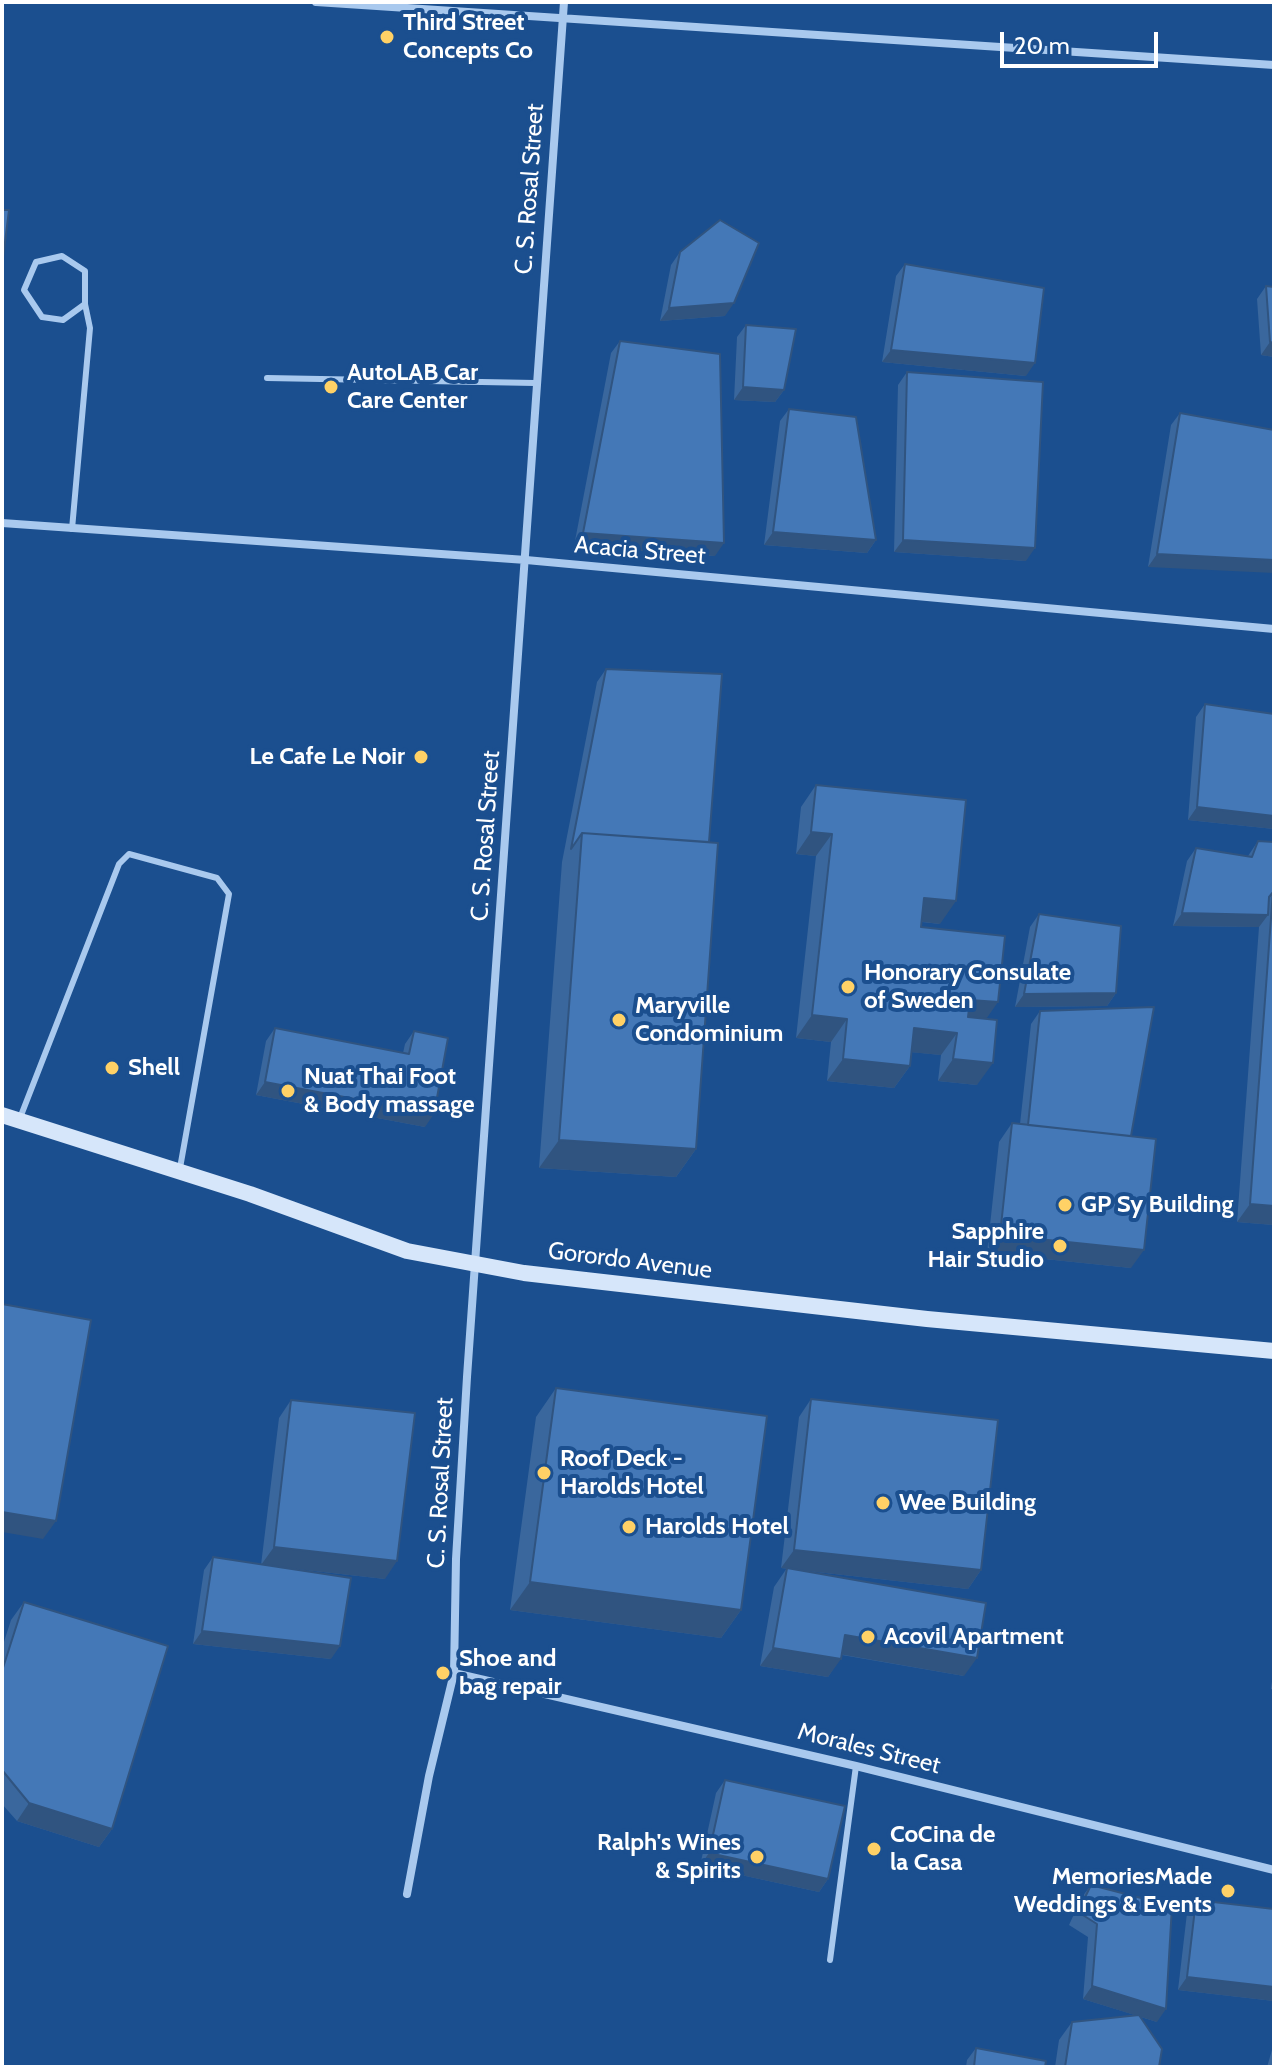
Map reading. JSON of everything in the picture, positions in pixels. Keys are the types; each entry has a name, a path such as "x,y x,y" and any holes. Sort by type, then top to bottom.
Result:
{"main road":[{"name":"Gorordo Avenue","path":"10,1118 179,1172 407,1251 475,1264 524,1273 911,1318 1274,1351"}],"street":[{"path":"316,2 1274,65"},
{"name":"C. S. Rosal Street","path":"407,1894 429,1776 454,1673 456,1559 475,1264 564,2"},
{"name":"Acacia Street","path":"2,523 526,560 1274,629"},
{"name":"Morales Street","path":"454,1673 856,1766 1274,1870"}],"lane":[{"path":"72,529 90,328 85,304 85,271 62,256 36,262 24,290 42,317 63,320 85,304"},
{"path":"267,378 535,383"},
{"path":"10,1118 119,864 129,854 217,878 229,894 179,1172"},
{"path":"830,1960 856,1766"}],"building":[{"path":"2,210 9,210 2,266"},
{"path":"720,220 759,243 734,303 669,308 680,252"},
{"path":"905,264 1044,288 1035,363 891,350"},
{"path":"1266,286 1274,287 1274,343 1270,342"},
{"path":"746,325 796,329 784,390 743,387"},
{"path":"620,341 720,354 724,543 583,533"},
{"path":"907,372 1043,382 1035,548 903,540"},
{"path":"789,409 856,417 876,540 773,532"},
{"path":"1180,413 1274,430 1274,560 1157,554"},
{"path":"606,669 722,674 709,842 582,833 571,849"},
{"path":"1205,704 1274,714 1274,816 1197,807"},
{"path":"816,785 966,800 956,901 924,898 921,927 1005,936 998,1002 970,1000 968,1017 997,1020 993,1063 953,1059 957,1033 914,1028 910,1066 843,1059 847,1019 812,1015 832,834 811,832"},
{"name":"Maryville Condominium","path":"582,833 718,843 696,1149 559,1140"},
{"path":"1258,841 1274,842 1274,891 1269,897 1268,915 1182,913 1196,848 1252,857"},
{"path":"1274,891 1274,1206 1250,1204"},
{"path":"1039,914 1121,926 1116,993 1024,994"},
{"path":"1154,1007 1131,1136 1028,1125 1040,1011"},
{"path":"275,1028 409,1054 414,1031 448,1038 434,1114 265,1082"},
{"name":"GP Sy Building","path":"1012,1123 1156,1139 1144,1250 1000,1235"},
{"path":"2,1304 91,1320 56,1521 2,1512"},
{"name":"Harolds Hotel","path":"556,1388 767,1416 741,1610 530,1582"},
{"name":"Wee Building","path":"811,1399 998,1420 981,1570 794,1550"},
{"path":"291,1400 415,1413 397,1561 274,1547"},
{"path":"213,1557 351,1578 340,1646 202,1631"},
{"name":"Acovil Apartment","path":"787,1568 986,1603 977,1658 845,1635 841,1659 773,1648"},
{"path":"24,1602 168,1646 112,1829 29,1803 2,1770 2,1671"},
{"path":"725,1780 845,1806 828,1879 709,1853"},
{"path":"1091,1885 1172,1906 1166,2009 1092,1986 1097,1924 1078,1912"},
{"path":"1196,1900 1274,1909 1274,1987 1187,1977"},
{"path":"1139,2015 1162,2049 1159,2067 1065,2067 1072,2022"},
{"path":"976,2048 1046,2061 1045,2067 974,2067"}],"place":[{"name":"Third Street Concepts Co","path":"387,37"},
{"name":"AutoLAB Car Care Center","path":"331,387"},
{"name":"Le Cafe Le Noir","path":"421,757"},
{"name":"Honorary Consulate of Sweden","path":"848,987"},
{"name":"Maryville Condominium","path":"619,1020"},
{"name":"Shell","path":"112,1068"},
{"name":"Nuat Thai Foot & Body massage","path":"288,1091"},
{"name":"GP Sy Building","path":"1065,1205"},
{"name":"Sapphire Hair Studio","path":"1060,1246"},
{"name":"Roof Deck - Harolds Hotel","path":"544,1473"},
{"name":"Wee Building","path":"883,1503"},
{"name":"Harolds Hotel","path":"629,1527"},
{"name":"Acovil Apartment","path":"868,1637"},
{"name":"Shoe and bag repair","path":"443,1673"},
{"name":"CoCina de la Casa","path":"874,1849"},
{"name":"Ralph's Wines & Spirits","path":"757,1857"},
{"name":"MemoriesMade Weddings & Events","path":"1228,1891"}]}
